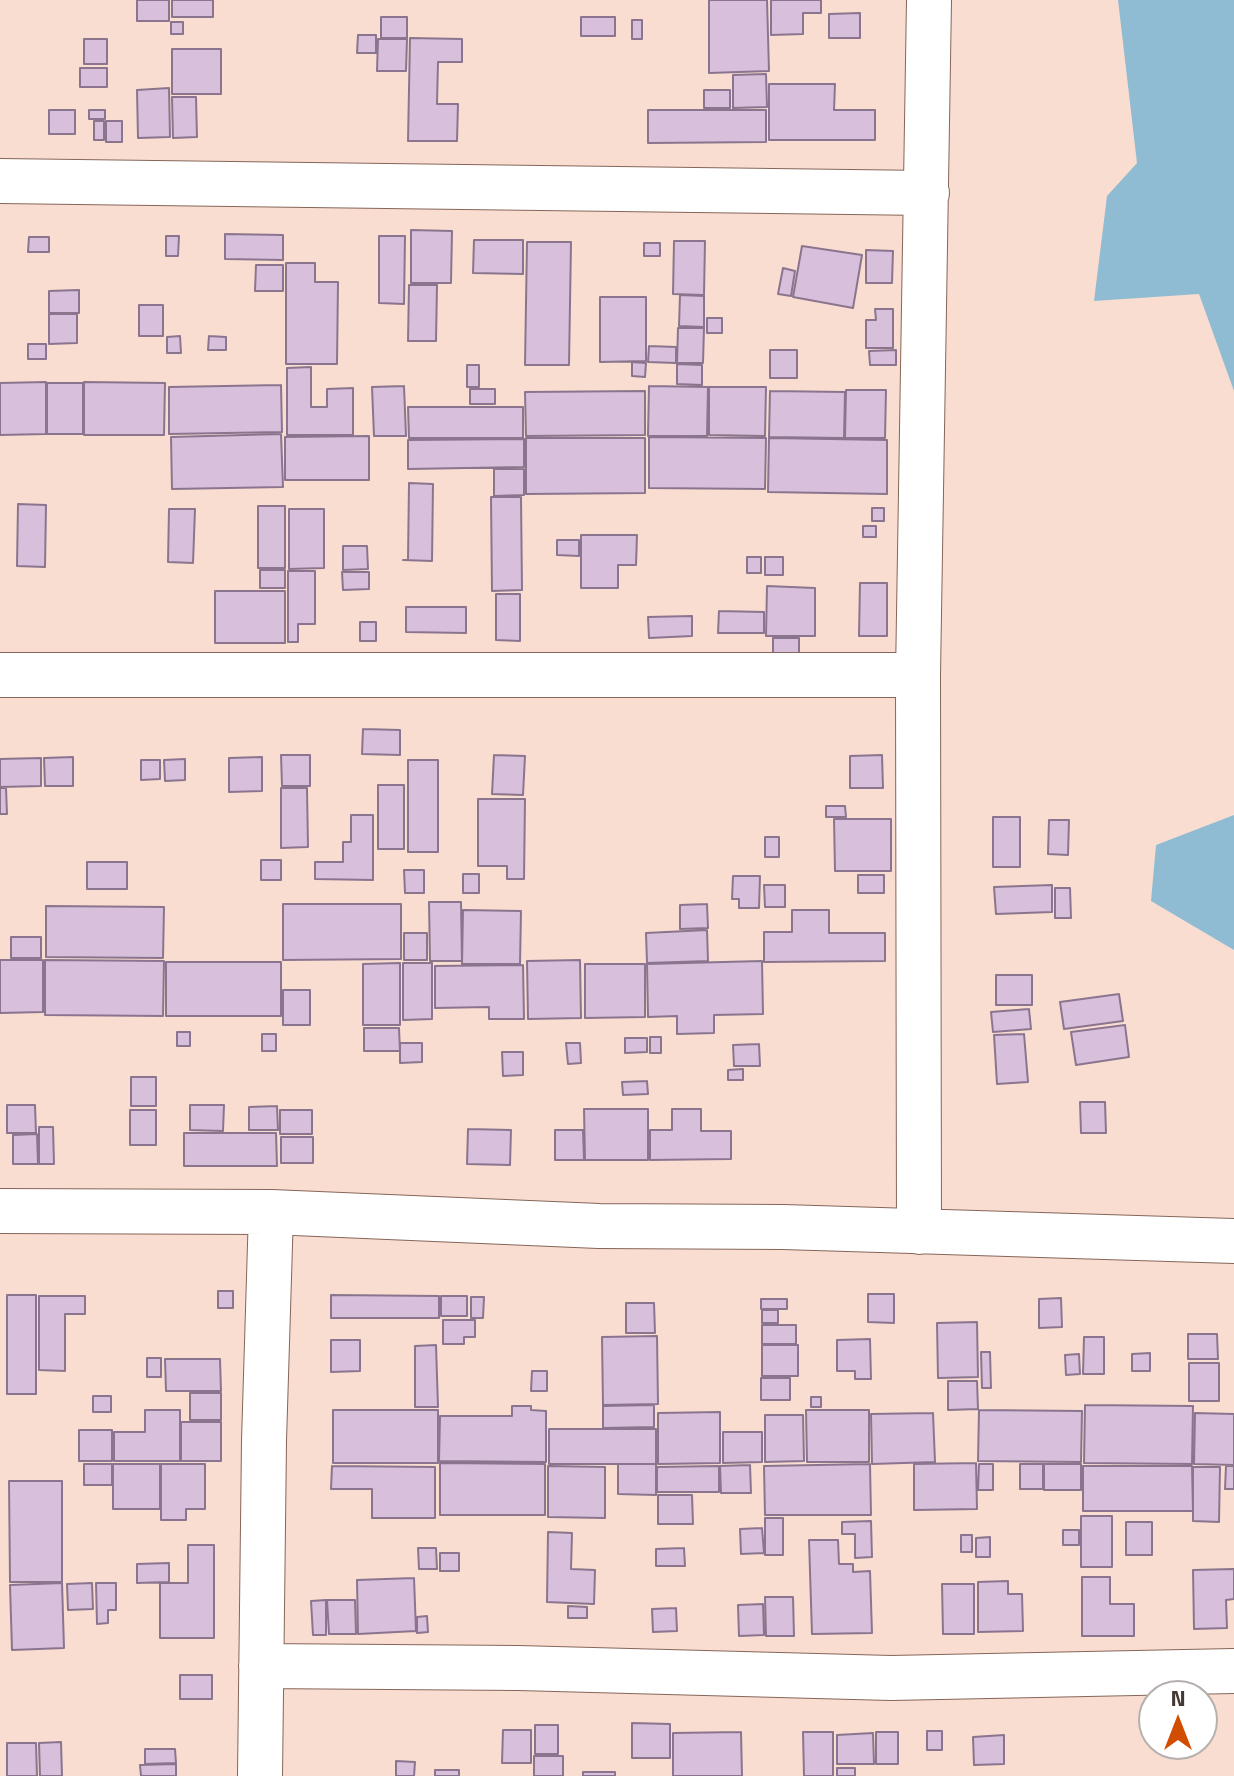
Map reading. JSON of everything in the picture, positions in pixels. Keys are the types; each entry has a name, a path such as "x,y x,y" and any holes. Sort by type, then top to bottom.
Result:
{"street":[{"path":"919,1232 918,675 929,0"},
{"path":"0,181 927,193"},
{"path":"0,675 918,675"},
{"path":"0,1211 271,1212 599,1226 783,1227 1234,1241"},
{"path":"260,1776 264,1441 271,1212"},
{"path":"261,1666 518,1668 891,1678 1234,1671"}],"water":[{"path":"1118,0 1234,0 1234,391 1199,294 1094,301 1107,196 1137,163"},
{"path":"1234,815 1234,950 1151,901 1156,845"}],"building":[{"path":"137,0 169,0 169,21 137,21"},
{"path":"172,0 213,0 213,17 172,17"},
{"path":"709,0 767,0 769,71 709,73"},
{"path":"771,0 821,0 821,13 803,13 803,34 771,35"},
{"path":"860,13 860,38 829,38 829,14"},
{"path":"381,17 407,17 407,38 381,38"},
{"path":"581,17 615,17 615,36 581,36"},
{"path":"632,20 642,20 642,39 632,39"},
{"path":"171,22 183,22 183,34 171,34"},
{"path":"358,35 376,35 376,53 357,53"},
{"path":"410,38 462,39 462,62 438,62 437,104 458,104 457,141 408,141"},
{"path":"84,39 107,39 107,64 84,64"},
{"path":"378,39 407,39 406,71 377,71"},
{"path":"172,49 221,49 221,94 172,94"},
{"path":"80,68 107,68 107,87 80,87"},
{"path":"766,74 767,107 733,108 733,75"},
{"path":"769,84 835,84 834,110 875,110 875,140 769,140"},
{"path":"169,88 170,137 138,138 137,90"},
{"path":"704,90 730,90 730,108 704,108"},
{"path":"172,97 196,97 197,137 173,138"},
{"path":"49,110 75,110 75,134 49,134"},
{"path":"89,110 105,110 105,119 89,119"},
{"path":"648,110 766,110 766,142 648,143"},
{"path":"94,121 104,121 104,140 94,140"},
{"path":"106,121 122,121 122,142 106,142"},
{"path":"411,230 452,231 451,283 411,283"},
{"path":"225,234 283,235 283,260 225,259"},
{"path":"166,236 179,236 178,256 166,256"},
{"path":"379,236 405,236 404,304 379,303"},
{"path":"29,237 49,237 49,252 28,252"},
{"path":"474,240 523,240 523,274 473,273"},
{"path":"674,241 705,241 704,295 673,294"},
{"path":"527,242 571,242 569,365 525,365"},
{"path":"644,243 660,243 660,256 644,256"},
{"path":"802,246 862,255 853,308 793,297"},
{"path":"866,250 893,251 892,283 866,283"},
{"path":"286,263 315,263 315,282 338,282 337,364 286,364"},
{"path":"256,265 283,265 283,291 255,291"},
{"path":"783,268 795,271 791,296 778,294"},
{"path":"409,285 437,285 436,341 408,341"},
{"path":"79,290 79,313 49,313 49,291"},
{"path":"680,295 704,296 704,327 679,326"},
{"path":"600,297 646,297 646,361 600,362"},
{"path":"139,305 163,305 163,336 139,336"},
{"path":"875,309 893,309 893,348 866,348 866,320 876,320"},
{"path":"49,314 77,314 77,343 49,344"},
{"path":"707,318 722,318 722,333 707,333"},
{"path":"678,328 704,328 703,363 677,363"},
{"path":"180,336 181,353 167,353 167,337"},
{"path":"209,336 226,337 226,350 208,350"},
{"path":"28,344 46,344 46,359 28,359"},
{"path":"649,346 676,347 676,363 648,362"},
{"path":"770,350 797,350 797,378 770,378"},
{"path":"896,350 896,365 870,365 869,351"},
{"path":"632,362 646,363 645,377 632,376"},
{"path":"677,364 702,365 702,385 677,384"},
{"path":"467,365 479,365 479,387 467,387"},
{"path":"311,367 311,407 327,407 327,389 353,388 353,435 287,435 287,368"},
{"path":"46,382 46,434 0,435 0,383"},
{"path":"84,382 165,383 164,435 84,435"},
{"path":"47,383 83,383 83,434 47,434"},
{"path":"281,385 282,432 169,434 169,387"},
{"path":"404,386 406,436 374,436 372,387"},
{"path":"649,386 708,387 707,436 648,436"},
{"path":"709,387 766,387 765,436 709,435"},
{"path":"470,389 495,389 495,404 470,404"},
{"path":"846,390 886,390 885,438 845,438"},
{"path":"645,391 645,435 526,436 525,392"},
{"path":"770,391 845,392 844,438 769,437"},
{"path":"408,407 523,407 523,438 409,438"},
{"path":"281,434 283,487 172,489 171,437"},
{"path":"369,436 369,480 285,480 285,437"},
{"path":"649,437 766,438 765,489 649,488"},
{"path":"526,438 645,438 645,493 526,494"},
{"path":"769,438 887,440 887,494 768,492"},
{"path":"524,439 524,467 408,469 408,440"},
{"path":"494,469 524,469 524,495 494,496"},
{"path":"409,483 433,484 432,561 403,560 408,560"},
{"path":"491,497 521,497 522,590 492,591"},
{"path":"18,504 46,505 45,567 17,566"},
{"path":"258,506 285,506 285,568 258,568"},
{"path":"872,508 884,508 884,521 872,521"},
{"path":"169,509 195,509 193,563 168,562"},
{"path":"289,509 324,509 324,568 289,569"},
{"path":"863,526 876,526 876,537 863,537"},
{"path":"581,535 637,535 636,565 618,565 618,588 581,588"},
{"path":"557,540 579,540 579,556 557,555"},
{"path":"343,546 367,546 368,569 343,570"},
{"path":"747,557 761,557 761,573 747,573"},
{"path":"765,557 783,557 783,575 765,575"},
{"path":"260,570 285,570 285,588 260,588"},
{"path":"288,571 315,571 315,624 298,624 298,642 288,642"},
{"path":"342,572 369,572 369,589 343,590"},
{"path":"860,583 887,583 887,636 859,636"},
{"path":"767,586 815,588 815,636 766,636"},
{"path":"215,591 285,591 285,643 215,643"},
{"path":"496,594 520,594 520,641 496,640"},
{"path":"406,607 466,607 466,633 406,632"},
{"path":"719,611 764,612 764,633 718,633"},
{"path":"692,616 692,636 649,638 648,617"},
{"path":"360,622 376,622 376,641 360,641"},
{"path":"773,638 799,638 799,659 773,659"},
{"path":"363,729 400,730 400,755 362,754"},
{"path":"281,755 310,755 310,786 282,786"},
{"path":"494,755 525,756 523,795 492,794"},
{"path":"882,755 883,788 850,788 850,756"},
{"path":"73,757 73,786 45,786 44,758"},
{"path":"262,757 262,791 229,792 229,758"},
{"path":"41,758 41,786 0,787 0,759"},
{"path":"185,759 185,780 165,781 164,760"},
{"path":"141,760 160,760 160,779 141,780"},
{"path":"408,760 438,760 438,852 408,852"},
{"path":"378,785 404,785 404,849 378,849"},
{"path":"0,788 6,788 7,814 0,814"},
{"path":"281,788 307,788 308,847 281,848"},
{"path":"478,799 525,799 524,879 507,879 507,866 478,866"},
{"path":"826,806 845,806 846,817 826,817"},
{"path":"351,815 373,815 373,880 315,879 315,862 343,862 343,842 351,842"},
{"path":"993,817 1020,817 1020,867 993,867"},
{"path":"834,819 891,819 891,871 835,871"},
{"path":"1049,820 1069,820 1068,855 1048,854"},
{"path":"765,837 779,837 779,857 765,857"},
{"path":"261,860 281,860 281,880 261,880"},
{"path":"87,862 127,862 127,889 87,889"},
{"path":"404,870 424,870 424,893 405,893"},
{"path":"463,874 479,874 479,893 463,893"},
{"path":"858,875 884,875 884,893 858,893"},
{"path":"733,876 760,876 759,908 739,908 739,899 732,899"},
{"path":"764,885 785,885 785,907 765,907"},
{"path":"1052,885 1052,912 996,914 994,887"},
{"path":"1055,888 1070,888 1071,918 1055,918"},
{"path":"429,902 461,902 462,961 430,961"},
{"path":"283,904 401,904 401,959 283,960"},
{"path":"707,904 708,928 680,929 680,905"},
{"path":"46,906 164,907 163,958 46,957"},
{"path":"463,910 521,911 520,964 462,964"},
{"path":"792,910 829,910 829,933 885,933 885,961 764,962 764,932 792,932"},
{"path":"707,930 708,961 647,963 646,933"},
{"path":"404,933 427,933 427,960 404,960"},
{"path":"11,937 41,937 41,958 11,958"},
{"path":"0,960 43,960 43,1012 0,1013"},
{"path":"45,960 164,961 163,1016 45,1015"},
{"path":"580,960 581,1018 528,1019 527,961"},
{"path":"762,961 763,1014 714,1015 714,1033 677,1034 677,1016 648,1017 647,964"},
{"path":"166,962 281,962 281,1016 166,1016"},
{"path":"400,963 400,1025 363,1025 363,964"},
{"path":"403,963 432,963 432,1019 403,1020"},
{"path":"585,964 645,964 645,1017 585,1018"},
{"path":"523,965 524,1019 489,1019 489,1007 435,1008 435,966"},
{"path":"996,975 1032,975 1032,1005 996,1005"},
{"path":"283,990 310,990 310,1025 283,1025"},
{"path":"1119,994 1123,1021 1064,1029 1060,1002"},
{"path":"1029,1009 1031,1029 993,1032 991,1012"},
{"path":"1125,1025 1129,1057 1076,1065 1071,1032"},
{"path":"364,1028 399,1028 400,1051 364,1051"},
{"path":"177,1032 190,1032 190,1046 177,1046"},
{"path":"262,1034 276,1034 276,1051 262,1051"},
{"path":"1024,1034 1028,1082 997,1084 994,1035"},
{"path":"650,1037 661,1037 661,1053 650,1053"},
{"path":"625,1038 647,1038 647,1052 625,1053"},
{"path":"400,1043 422,1043 422,1062 400,1063"},
{"path":"566,1043 580,1043 581,1063 568,1064"},
{"path":"759,1044 760,1066 734,1066 733,1045"},
{"path":"502,1052 523,1052 523,1075 503,1076"},
{"path":"743,1069 743,1080 728,1080 728,1070"},
{"path":"131,1077 156,1077 156,1106 131,1106"},
{"path":"647,1081 648,1094 623,1095 622,1082"},
{"path":"1080,1102 1105,1102 1106,1133 1081,1133"},
{"path":"7,1105 35,1105 36,1133 7,1133"},
{"path":"190,1105 224,1105 223,1131 190,1130"},
{"path":"277,1106 278,1130 249,1130 249,1107"},
{"path":"584,1109 648,1109 648,1160 585,1160"},
{"path":"672,1109 701,1109 701,1131 731,1131 731,1159 650,1160 650,1130 672,1130"},
{"path":"130,1110 156,1110 156,1145 130,1145"},
{"path":"280,1110 312,1110 312,1134 280,1134"},
{"path":"39,1127 53,1127 54,1164 39,1164"},
{"path":"468,1129 511,1130 510,1165 467,1164"},
{"path":"555,1130 583,1130 584,1160 555,1160"},
{"path":"184,1133 276,1133 277,1166 184,1166"},
{"path":"37,1134 38,1164 13,1164 13,1135"},
{"path":"281,1137 313,1137 313,1163 281,1163"},
{"path":"218,1291 233,1291 233,1308 218,1308"},
{"path":"868,1294 894,1294 894,1323 868,1322"},
{"path":"7,1295 36,1295 36,1394 7,1394"},
{"path":"331,1295 439,1296 439,1318 331,1318"},
{"path":"39,1296 85,1296 85,1314 65,1314 65,1371 39,1370"},
{"path":"441,1296 467,1296 467,1316 441,1316"},
{"path":"471,1297 484,1297 483,1318 471,1318"},
{"path":"1061,1298 1062,1327 1039,1328 1039,1299"},
{"path":"761,1299 787,1299 787,1309 761,1309"},
{"path":"626,1303 654,1303 655,1333 626,1333"},
{"path":"762,1310 778,1310 778,1323 762,1323"},
{"path":"443,1320 475,1320 475,1337 464,1337 464,1344 443,1344"},
{"path":"977,1322 978,1377 938,1378 937,1323"},
{"path":"762,1325 796,1325 796,1344 762,1344"},
{"path":"1188,1334 1217,1334 1218,1359 1188,1359"},
{"path":"657,1336 658,1404 603,1405 602,1337"},
{"path":"1084,1337 1104,1337 1104,1374 1083,1374"},
{"path":"870,1339 871,1379 855,1379 855,1371 837,1371 837,1340"},
{"path":"331,1340 360,1340 360,1371 331,1372"},
{"path":"436,1345 438,1407 415,1407 415,1346"},
{"path":"762,1345 798,1345 798,1376 762,1376"},
{"path":"981,1352 990,1352 991,1388 982,1388"},
{"path":"1150,1353 1150,1371 1132,1371 1132,1354"},
{"path":"1079,1354 1080,1374 1066,1375 1065,1355"},
{"path":"147,1358 161,1358 161,1377 147,1377"},
{"path":"165,1359 220,1359 221,1391 166,1391"},
{"path":"1189,1363 1219,1363 1219,1401 1189,1401"},
{"path":"532,1371 547,1371 547,1391 531,1391"},
{"path":"761,1378 790,1378 790,1400 761,1400"},
{"path":"948,1381 977,1381 978,1409 948,1410"},
{"path":"190,1393 221,1393 221,1420 190,1420"},
{"path":"93,1396 111,1396 111,1412 93,1412"},
{"path":"811,1397 821,1397 821,1407 811,1407"},
{"path":"654,1405 654,1427 603,1428 603,1406"},
{"path":"1085,1405 1193,1406 1192,1464 1084,1463"},
{"path":"512,1406 531,1406 531,1410 546,1411 546,1462 439,1461 440,1416 512,1416"},
{"path":"145,1410 180,1410 180,1461 114,1461 114,1432 145,1432"},
{"path":"333,1410 438,1410 438,1463 333,1463"},
{"path":"806,1410 869,1410 869,1462 807,1462"},
{"path":"979,1410 1082,1411 1081,1462 978,1461"},
{"path":"720,1412 720,1463 658,1464 658,1413"},
{"path":"933,1413 935,1462 872,1464 871,1414"},
{"path":"1195,1413 1234,1414 1234,1465 1194,1464"},
{"path":"765,1415 803,1415 804,1461 765,1462"},
{"path":"181,1422 221,1422 221,1461 181,1461"},
{"path":"549,1429 656,1429 656,1464 549,1464"},
{"path":"79,1430 112,1430 112,1461 79,1461"},
{"path":"723,1432 762,1432 762,1462 723,1463"},
{"path":"440,1463 545,1464 545,1515 440,1515"},
{"path":"976,1463 977,1509 914,1510 914,1464"},
{"path":"84,1464 112,1464 112,1485 84,1485"},
{"path":"113,1464 160,1464 160,1509 113,1509"},
{"path":"161,1464 205,1464 205,1509 186,1509 186,1520 161,1520"},
{"path":"618,1464 656,1464 656,1495 618,1494"},
{"path":"870,1464 871,1515 765,1515 764,1466"},
{"path":"979,1464 993,1464 993,1490 978,1490"},
{"path":"1020,1464 1043,1464 1043,1489 1020,1489"},
{"path":"1044,1464 1081,1464 1081,1490 1044,1490"},
{"path":"750,1465 751,1493 721,1493 720,1466"},
{"path":"332,1466 435,1467 435,1518 372,1518 372,1489 331,1489"},
{"path":"548,1466 605,1467 605,1518 548,1517"},
{"path":"719,1466 719,1492 657,1492 657,1467"},
{"path":"1083,1466 1192,1466 1193,1511 1083,1511"},
{"path":"1226,1466 1234,1466 1234,1489 1225,1489"},
{"path":"1193,1467 1220,1467 1219,1522 1193,1521"},
{"path":"9,1481 62,1481 62,1582 10,1582"},
{"path":"658,1495 692,1495 693,1524 658,1524"},
{"path":"1081,1516 1112,1516 1112,1567 1081,1567"},
{"path":"765,1518 783,1518 783,1555 765,1555"},
{"path":"871,1521 872,1557 855,1558 855,1534 842,1534 842,1522"},
{"path":"1126,1522 1152,1522 1152,1555 1126,1555"},
{"path":"762,1528 764,1553 741,1554 740,1529"},
{"path":"1063,1530 1079,1530 1079,1545 1063,1545"},
{"path":"548,1532 572,1533 571,1569 595,1570 594,1604 547,1602"},
{"path":"961,1535 972,1535 972,1552 961,1552"},
{"path":"990,1537 990,1557 976,1557 976,1538"},
{"path":"809,1540 838,1540 839,1564 853,1564 853,1572 870,1571 872,1633 812,1634"},
{"path":"188,1545 214,1545 214,1638 160,1638 160,1583 188,1583"},
{"path":"418,1548 436,1548 437,1569 419,1569"},
{"path":"684,1548 685,1566 656,1566 656,1549"},
{"path":"440,1553 459,1553 459,1571 440,1571"},
{"path":"169,1563 169,1582 137,1583 137,1564"},
{"path":"1234,1569 1234,1599 1226,1600 1227,1628 1194,1629 1193,1570"},
{"path":"1082,1577 1110,1577 1110,1604 1134,1604 1134,1636 1082,1636"},
{"path":"414,1578 416,1631 358,1634 357,1580"},
{"path":"1008,1581 1008,1594 1022,1594 1023,1631 978,1632 978,1582"},
{"path":"62,1583 64,1648 12,1650 10,1585"},
{"path":"92,1583 93,1609 68,1610 67,1584"},
{"path":"96,1583 116,1583 116,1610 108,1610 108,1623 97,1624"},
{"path":"942,1584 974,1584 974,1634 943,1634"},
{"path":"765,1597 793,1597 794,1636 766,1636"},
{"path":"326,1600 326,1635 313,1635 311,1601"},
{"path":"327,1600 355,1600 356,1634 329,1634"},
{"path":"763,1604 764,1635 739,1636 738,1605"},
{"path":"568,1606 587,1607 587,1618 568,1618"},
{"path":"676,1608 677,1631 653,1632 652,1609"},
{"path":"427,1616 428,1632 417,1633 417,1617"},
{"path":"180,1675 212,1675 212,1699 180,1699"},
{"path":"632,1723 670,1724 670,1758 632,1758"},
{"path":"535,1725 558,1725 558,1754 535,1754"},
{"path":"503,1730 531,1730 531,1763 502,1763"},
{"path":"927,1731 942,1731 942,1750 927,1750"},
{"path":"741,1732 742,1776 673,1776 673,1733"},
{"path":"803,1732 833,1732 833,1776 804,1776"},
{"path":"876,1732 898,1732 898,1764 876,1764"},
{"path":"873,1733 874,1764 837,1764 837,1735"},
{"path":"1004,1735 1004,1764 974,1765 973,1737"},
{"path":"61,1742 62,1776 40,1776 39,1743"},
{"path":"7,1743 36,1743 37,1776 7,1776"},
{"path":"145,1749 175,1749 176,1763 145,1764"},
{"path":"534,1756 563,1756 563,1776 534,1776"},
{"path":"396,1761 415,1762 414,1776 396,1776"},
{"path":"176,1764 176,1776 141,1776 140,1765"},
{"path":"837,1768 855,1768 855,1776 837,1776"},
{"path":"435,1770 459,1770 459,1776 435,1776"},
{"path":"583,1772 615,1772 615,1776 583,1776"}]}
